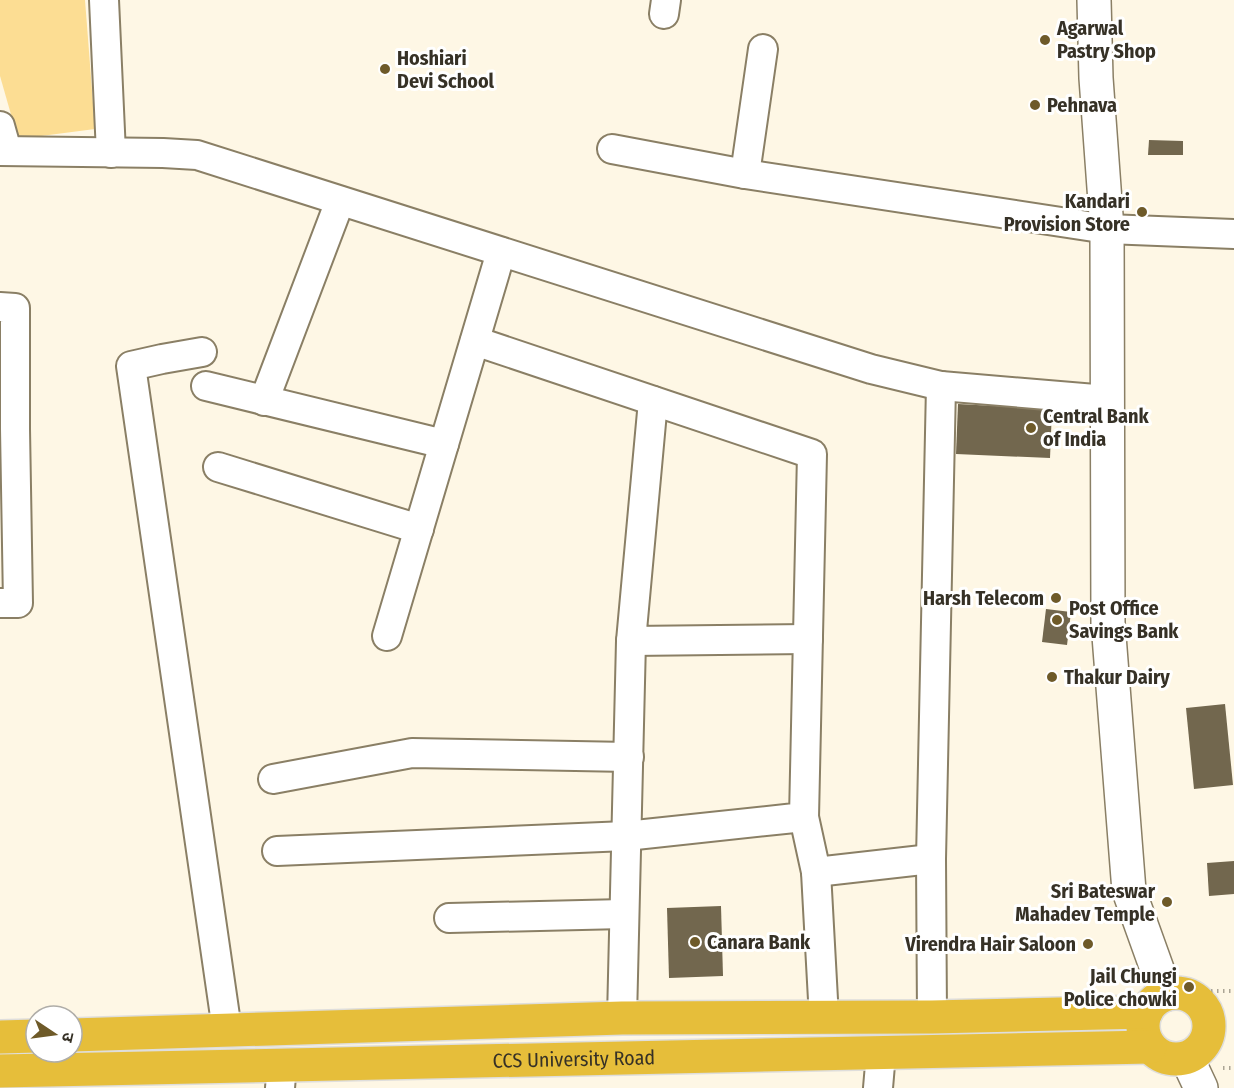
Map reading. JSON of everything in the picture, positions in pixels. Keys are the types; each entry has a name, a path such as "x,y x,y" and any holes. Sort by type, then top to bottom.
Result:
{"highway":[{"path":"1195,1053 1207,1039 1210,1029 1209,1018 1217,1003 1198,1001 1190,995 1178,993 1156,1003 1143,1018 1143,1030 1150,1047 1163,1057 1174,1060 1195,1053 1234,1048"},
{"name":"CCS University Road","path":"84,1035 622,1018 932,1017 1156,1003"},
{"path":"0,1037 24,1036"},
{"name":"CCS University Road","path":"0,1071 281,1076 880,1053 1150,1047"}],"street":[{"path":"104,0 111,153"},
{"path":"1094,0 1096,78 1107,228 1108,622 1128,891 1156,1003"},
{"path":"745,174 763,49"},
{"path":"2,142 111,153 197,155 872,369 941,386 1107,400"},
{"path":"612,149 745,174 1107,228 1234,234"},
{"path":"264,401 340,201"},
{"path":"387,636 501,252"},
{"path":"0,307 15,308 7,429 18,603 0,603"},
{"path":"475,341 812,454 804,817 816,872 824,1018"},
{"path":"202,352 131,366 227,1030"},
{"path":"206,386 444,444"},
{"path":"932,1017 931,859 941,386"},
{"path":"622,1018 632,641 653,401"},
{"path":"219,467 419,529"},
{"path":"632,641 808,639"},
{"path":"273,779 412,753 629,757"},
{"path":"277,851 626,836 804,817"},
{"path":"816,872 931,859"},
{"path":"449,918 624,914"},
{"path":"878,1088 880,1053"},
{"path":"1195,1053 1201,1088"}],"path":[{"path":"1217,1003 1234,991"}],"shaded area":[{"path":"0,0 85,0 95,129 18,139 0,76"}],"building":[{"path":"1149,140 1183,141 1183,155 1148,155"},
{"path":"958,404 1052,409 1050,458 956,454"},
{"path":"1046,609 1071,612 1067,645 1042,642"},
{"path":"1225,704 1233,785 1194,789 1186,708"},
{"path":"1234,861 1234,894 1209,896 1207,863"},
{"name":"Canara Bank","path":"721,906 723,976 669,978 667,908"}],"place":[{"name":"Agarwal Pastry Shop","path":"1045,40"},
{"name":"Hoshiari Devi School","path":"385,69"},
{"name":"Pehnava","path":"1035,105"},
{"name":"Kandari Provision Store","path":"1142,212"},
{"name":"Central Bank of India","path":"1031,428"},
{"name":"Harsh Telecom","path":"1056,598"},
{"name":"Post Office Savings Bank","path":"1057,620"},
{"name":"Thakur Dairy","path":"1052,677"},
{"name":"Sri Bateswar Mahadev Temple","path":"1167,902"},
{"name":"Canara Bank","path":"695,942"},
{"name":"Virendra Hair Saloon","path":"1088,944"},
{"name":"Jail Chungi Police chowki","path":"1189,987"}]}
